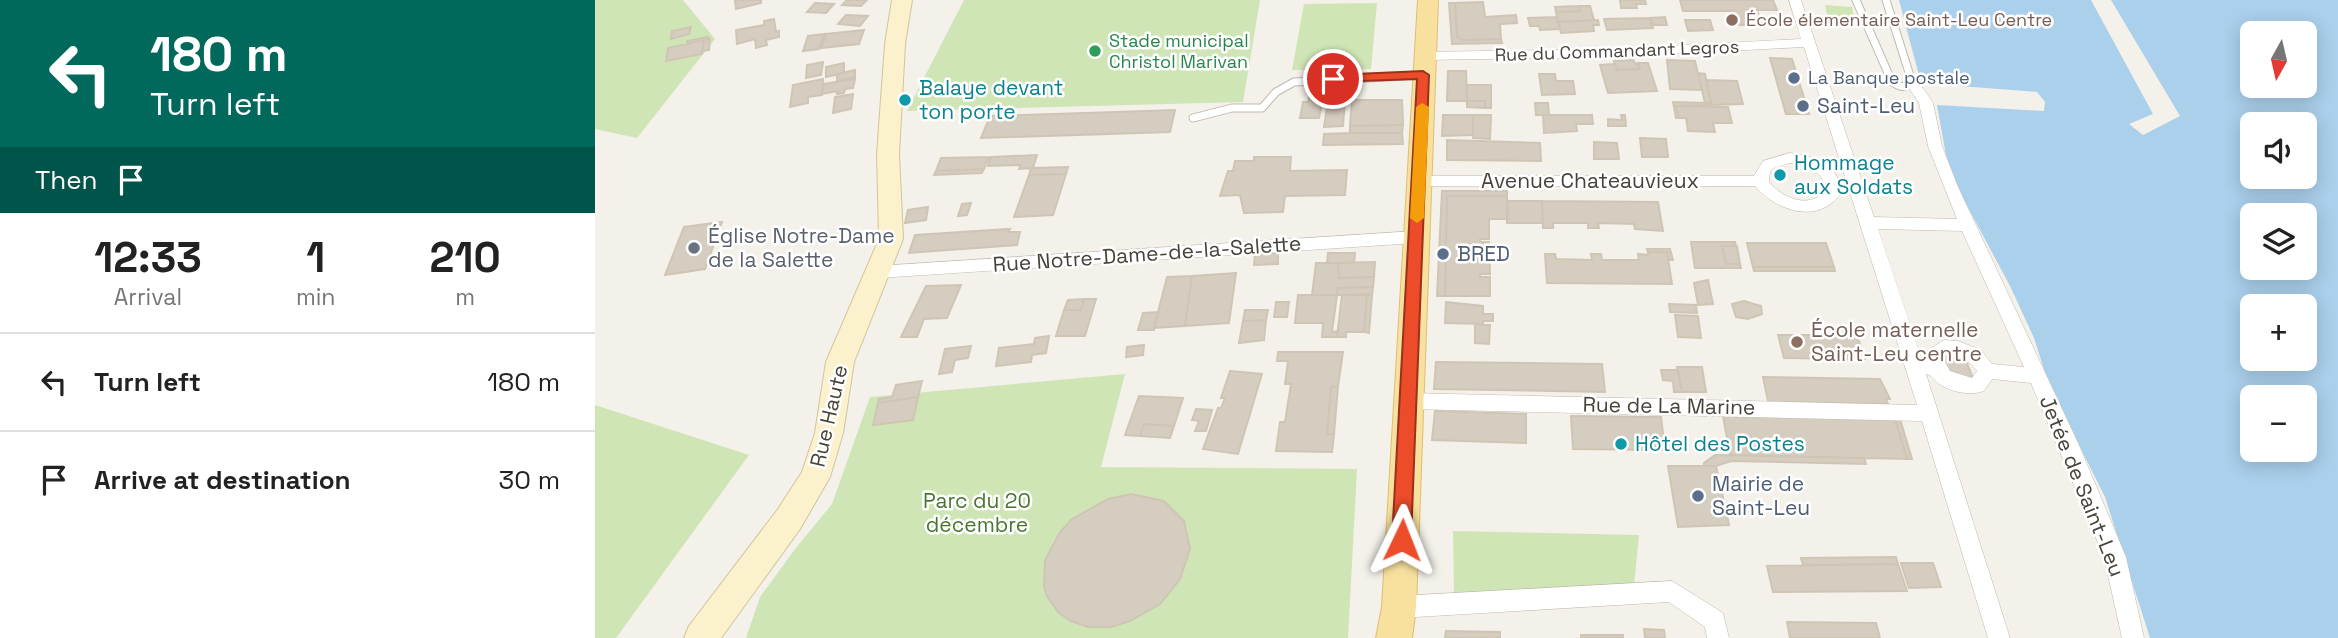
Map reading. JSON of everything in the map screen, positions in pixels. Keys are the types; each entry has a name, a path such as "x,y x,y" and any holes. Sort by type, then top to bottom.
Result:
{"main road":[{"name":"Rue Haute","path":"701,638 789,519 815,477 829,433 840,362 891,239 888,154 895,44 902,0"},
{"path":"1394,638 1399,607 1428,0"}],"street":[{"path":"1795,0 1930,413 1999,638"},
{"name":"Rue du Commandant Legros","path":"1424,66 1809,43"},
{"name":"Jetée de Saint-Leu","path":"1912,82 1926,103 1935,146 1967,225 2037,376 2115,556 2133,638"},
{"path":"1789,158 1812,162 1830,175 1833,182 1834,192 1829,199 1821,204 1798,206 1775,198 1761,181 1763,168 1769,162 1789,158"},
{"name":"Avenue Chateauvieux","path":"1420,181 1761,181"},
{"path":"1833,182 1853,182"},
{"path":"1868,223 1967,225"},
{"name":"Rue Notre-Dame-de-la-Salette","path":"878,272 1416,237"},
{"path":"1944,347 1964,348 1982,361 1987,371 1977,386 1958,385 1939,374 1933,356 1944,347"},
{"path":"1915,367 1936,367"},
{"name":"Jetée de Saint-Leu","path":"1987,371 2037,376"},
{"name":"Rue de La Marine","path":"1407,401 1930,413"},
{"path":"1399,607 1672,591 1715,621 1718,638"}],"lane":[{"path":"1856,0 1892,82 1900,87 1908,86 1912,82 1886,0"},
{"path":"1193,118 1232,108 1262,108 1276,92 1294,82 1424,66"}],"green space":[{"path":"595,0 683,0 715,39 637,138 595,129"},
{"name":"Stade municipal Christol Marivan","path":"964,0 1260,0 1243,102 907,111"},
{"path":"1377,3 1371,69 1292,70 1304,4"},
{"path":"1825,5 1852,7 1856,25 1829,23"},
{"name":"Parc du 20 décembre","path":"1125,374 1101,467 1357,469 1348,638 746,638 760,597 832,504 870,397"},
{"path":"595,405 749,455 616,638 595,638"},
{"path":"1453,531 1639,535 1634,586 1454,594"}],"water":[{"path":"1899,0 2091,0 2153,114 2129,124 2143,135 2180,116 2111,0 2338,0 2338,638 2150,638 2105,497 2049,385 2034,338 2010,286 1964,200 1947,161 1937,105 2044,111 2045,102 2037,92 1921,83"}],"building":[{"path":"735,0 761,0 761,3 736,9"},
{"path":"847,0 867,0 861,6 842,5"},
{"path":"1620,0 1645,0 1646,4 1636,4 1637,8 1621,8"},
{"path":"1680,0 1773,0 1777,10 1757,10 1762,25 1739,25 1734,11 1683,11"},
{"path":"1483,2 1485,17 1516,15 1517,23 1500,24 1501,39 1464,40 1457,37 1455,3"},
{"path":"815,3 834,4 826,13 807,12"},
{"path":"1449,3 1455,3 1457,37 1464,40 1501,39 1502,43 1452,44"},
{"path":"1579,6 1590,6 1594,20 1558,22 1556,12 1580,11"},
{"path":"1579,6 1580,11 1556,12 1555,7"},
{"path":"846,15 868,16 860,26 838,24"},
{"path":"1557,17 1560,29 1540,30 1539,26 1530,26 1528,18"},
{"path":"1665,17 1667,25 1653,25 1650,18"},
{"path":"1650,18 1653,28 1607,30 1604,19"},
{"path":"774,19 779,37 766,40 767,45 756,48 755,39 737,44 736,30 764,25 764,21"},
{"path":"1598,20 1599,25 1593,25 1594,31 1561,33 1558,22"},
{"path":"1685,20 1710,20 1713,30 1688,31"},
{"path":"691,27 689,34 671,39 672,31"},
{"path":"864,30 859,44 821,48 826,34"},
{"path":"824,34 819,49 803,51 808,36"},
{"path":"708,37 709,50 702,51 704,40 687,44 687,41"},
{"path":"704,40 702,54 666,61 668,48"},
{"path":"1770,58 1792,59 1809,114 1786,114"},
{"path":"1633,60 1640,69 1617,70 1614,61"},
{"path":"1667,60 1695,61 1702,90 1670,89"},
{"path":"823,62 821,75 806,78 807,65"},
{"path":"844,63 844,73 826,77 826,67"},
{"path":"1638,63 1648,63 1657,91 1608,93 1600,65 1615,64 1617,70 1640,69"},
{"path":"855,70 855,77 837,81 837,74"},
{"path":"1448,71 1466,71 1467,101 1447,101"},
{"path":"1698,73 1705,74 1711,103 1705,103"},
{"path":"1539,74 1555,74 1556,81 1573,81 1575,94 1542,95"},
{"path":"823,79 822,95 808,97 808,103 790,107 793,85"},
{"path":"855,79 853,88 845,89 844,93 837,94 838,91 822,94 824,84"},
{"path":"1706,80 1737,81 1743,104 1676,106 1679,118 1676,118 1673,102 1711,103"},
{"path":"1467,85 1491,85 1491,108 1485,108 1485,101 1467,101"},
{"path":"1312,86 1325,87 1319,118 1300,118 1303,102 1308,102"},
{"path":"853,94 851,109 833,113 835,97"},
{"path":"1345,100 1343,126 1324,127 1328,101"},
{"path":"1352,100 1402,100 1403,125 1350,126"},
{"path":"1467,101 1485,101 1485,108 1467,107"},
{"path":"1535,103 1548,103 1549,115 1536,115"},
{"path":"1676,106 1728,107 1732,123 1713,123 1715,132 1688,131 1686,118 1679,118"},
{"path":"1175,110 1170,132 981,138 990,116"},
{"path":"1443,115 1473,115 1473,135 1442,136"},
{"path":"1473,115 1491,115 1490,139 1473,138"},
{"path":"1543,115 1592,115 1593,124 1576,124 1577,131 1544,133"},
{"path":"1621,115 1625,115 1626,126 1608,126 1608,119 1622,120"},
{"path":"1403,125 1402,133 1350,133 1350,126"},
{"path":"1402,133 1403,144 1323,145 1324,134"},
{"path":"1640,138 1666,139 1668,157 1642,157"},
{"path":"1447,140 1540,143 1541,161 1447,160"},
{"path":"1594,142 1617,143 1619,159 1594,159"},
{"path":"1037,155 1033,168 1019,169 1021,165 988,166 991,157"},
{"path":"989,157 984,169 936,171 941,158"},
{"path":"1254,157 1291,157 1290,171 1347,170 1345,195 1285,196 1283,212 1244,213 1240,195 1220,196 1228,171 1233,171 1235,161 1254,161"},
{"path":"1068,167 1066,174 1029,175 1031,168"},
{"path":"984,169 982,173 934,175 936,171"},
{"path":"1066,174 1053,215 1014,217 1029,175"},
{"path":"1442,191 1507,191 1507,196 1447,196 1445,296 1437,296"},
{"path":"1447,196 1507,196 1508,219 1489,219 1489,239 1480,239 1480,242 1489,242 1490,274 1480,274 1480,277 1490,277 1490,296 1445,296"},
{"path":"1507,201 1542,201 1543,223 1507,223"},
{"path":"1542,201 1658,202 1663,231 1635,229 1634,224 1598,223 1599,228 1588,228 1588,223 1553,223 1553,228 1543,228"},
{"path":"971,203 967,215 958,216 962,204"},
{"path":"928,207 926,220 905,223 908,210"},
{"name":"Église Notre-Dame de la Salette","path":"722,222 705,269 665,275 684,227"},
{"path":"1010,229 1008,232 1020,232 1017,245 909,253 915,235"},
{"path":"1691,242 1735,242 1736,246 1722,246 1726,264 1740,264 1741,268 1695,268"},
{"path":"1747,243 1826,243 1834,267 1753,267"},
{"path":"1722,246 1737,246 1740,264 1726,264"},
{"path":"1647,249 1670,249 1673,260 1668,260 1667,252 1648,252"},
{"path":"1648,252 1667,252 1672,284 1547,283 1545,254 1555,254 1556,259 1592,260 1591,254 1601,254 1602,260 1639,260 1638,254 1648,255"},
{"path":"1278,253 1278,264 1254,265 1255,254"},
{"path":"1328,253 1355,253 1354,263 1327,263"},
{"path":"1375,262 1374,277 1339,278 1338,263"},
{"path":"1316,263 1338,263 1339,278 1374,277 1373,287 1338,288 1337,295 1312,295"},
{"path":"1753,267 1834,267 1835,271 1754,271"},
{"path":"1236,273 1229,323 1185,326 1192,276"},
{"path":"1192,276 1185,326 1154,328 1167,277"},
{"path":"1708,280 1713,304 1698,305 1694,283"},
{"path":"961,285 947,318 924,319 917,337 901,337 926,286"},
{"path":"1373,287 1372,295 1337,295 1338,288"},
{"path":"1367,294 1372,295 1369,333 1364,332"},
{"path":"1367,294 1364,332 1346,332 1346,337 1337,337 1342,295"},
{"path":"1298,295 1337,295 1332,332 1338,331 1337,337 1322,337 1323,323 1295,323"},
{"path":"1084,299 1081,310 1064,310 1068,300"},
{"path":"1084,299 1096,299 1085,336 1056,336 1064,310 1081,310"},
{"path":"1744,301 1761,306 1762,314 1748,319 1736,317 1732,304"},
{"path":"1276,302 1289,302 1287,317 1274,317"},
{"path":"1446,302 1483,306 1483,314 1493,314 1493,321 1483,321 1483,324 1445,323"},
{"path":"1669,304 1696,305 1697,313 1670,312"},
{"path":"1245,310 1268,310 1266,320 1243,321"},
{"path":"1158,312 1154,330 1138,330 1143,313"},
{"path":"1675,315 1698,316 1701,338 1678,337"},
{"path":"1266,320 1264,340 1239,343 1243,321"},
{"path":"1475,324 1490,325 1489,344 1475,343"},
{"path":"1778,335 1857,335 1865,359 1784,358"},
{"path":"1049,336 1046,353 1032,355 1031,362 996,366 999,348 1034,344 1035,338"},
{"path":"1144,345 1143,355 1126,357 1127,347"},
{"path":"971,346 968,358 955,360 952,372 939,374 945,349"},
{"path":"1946,351 1962,351 1973,378 1959,379 1948,372 1939,360"},
{"path":"1278,352 1343,352 1338,386 1331,387 1327,434 1334,434 1332,452 1276,451 1280,422 1285,422 1291,384 1285,384 1288,361 1277,361"},
{"path":"1436,362 1602,364 1605,392 1434,389"},
{"path":"1677,367 1702,367 1706,392 1682,392"},
{"path":"1661,370 1678,370 1682,392 1674,392 1673,381 1663,380"},
{"path":"1230,371 1262,374 1238,454 1203,449 1218,408 1221,408 1225,398 1221,398"},
{"path":"1763,377 1880,379 1890,399 1886,399 1888,404 1773,402 1768,401"},
{"path":"922,381 918,397 878,403 879,399 892,397 896,385"},
{"path":"1338,386 1334,434 1327,434 1331,387"},
{"path":"1139,396 1183,398 1174,426 1144,424 1140,436 1125,435"},
{"path":"918,397 913,420 873,425 878,403"},
{"path":"1196,409 1212,410 1206,431 1195,431 1199,421 1192,420"},
{"path":"1435,411 1526,414 1526,443 1432,440"},
{"path":"1571,416 1661,417 1665,450 1573,449"},
{"path":"1723,416 1895,419 1907,459 1730,455"},
{"path":"1895,419 1900,419 1912,459 1907,459"},
{"path":"1144,424 1174,426 1170,438 1140,436"},
{"path":"1715,455 1864,458 1866,464 1731,461 1716,466 1704,466 1704,463"},
{"name":"Mairie de Saint-Leu","path":"1668,466 1716,466 1729,525 1678,527"},
{"path":"1131,494 1164,501 1184,521 1190,549 1180,579 1160,604 1130,621 1111,627 1088,627 1071,621 1058,612 1047,596 1044,586 1045,560 1060,532 1072,519 1108,499"},
{"path":"1896,557 1898,564 1803,565 1801,558"},
{"path":"1901,563 1933,563 1941,587 1909,588"},
{"path":"1898,564 1907,591 1773,592 1767,566"},
{"path":"1787,622 1876,623 1880,638 1790,638"},
{"path":"1644,629 1664,630 1665,638 1645,638"},
{"path":"1446,631 1500,632 1500,638 1445,638"},
{"path":"1581,635 1623,635 1623,638 1581,638"}],"slow traffic":[{"path":"1417,218 1422,107"}],"place":[{"name":"École élementaire Saint-Leu Centre","path":"1732,20"},
{"name":"Stade municipal Christol Marivan","path":"1095,51"},
{"name":"La Banque postale","path":"1794,78"},
{"name":"Balaye devant ton porte","path":"905,100"},
{"name":"Saint-Leu","path":"1803,106"},
{"name":"Hommage aux Soldats","path":"1780,175"},
{"name":"Église Notre-Dame de la Salette","path":"694,248"},
{"name":"BRED","path":"1443,254"},
{"name":"École maternelle Saint-Leu centre","path":"1797,342"},
{"name":"Hôtel des Postes","path":"1621,444"},
{"name":"Mairie de Saint-Leu","path":"1698,496"}],"route":[{"path":"1333,79 1423,75 1402,540"}]}
